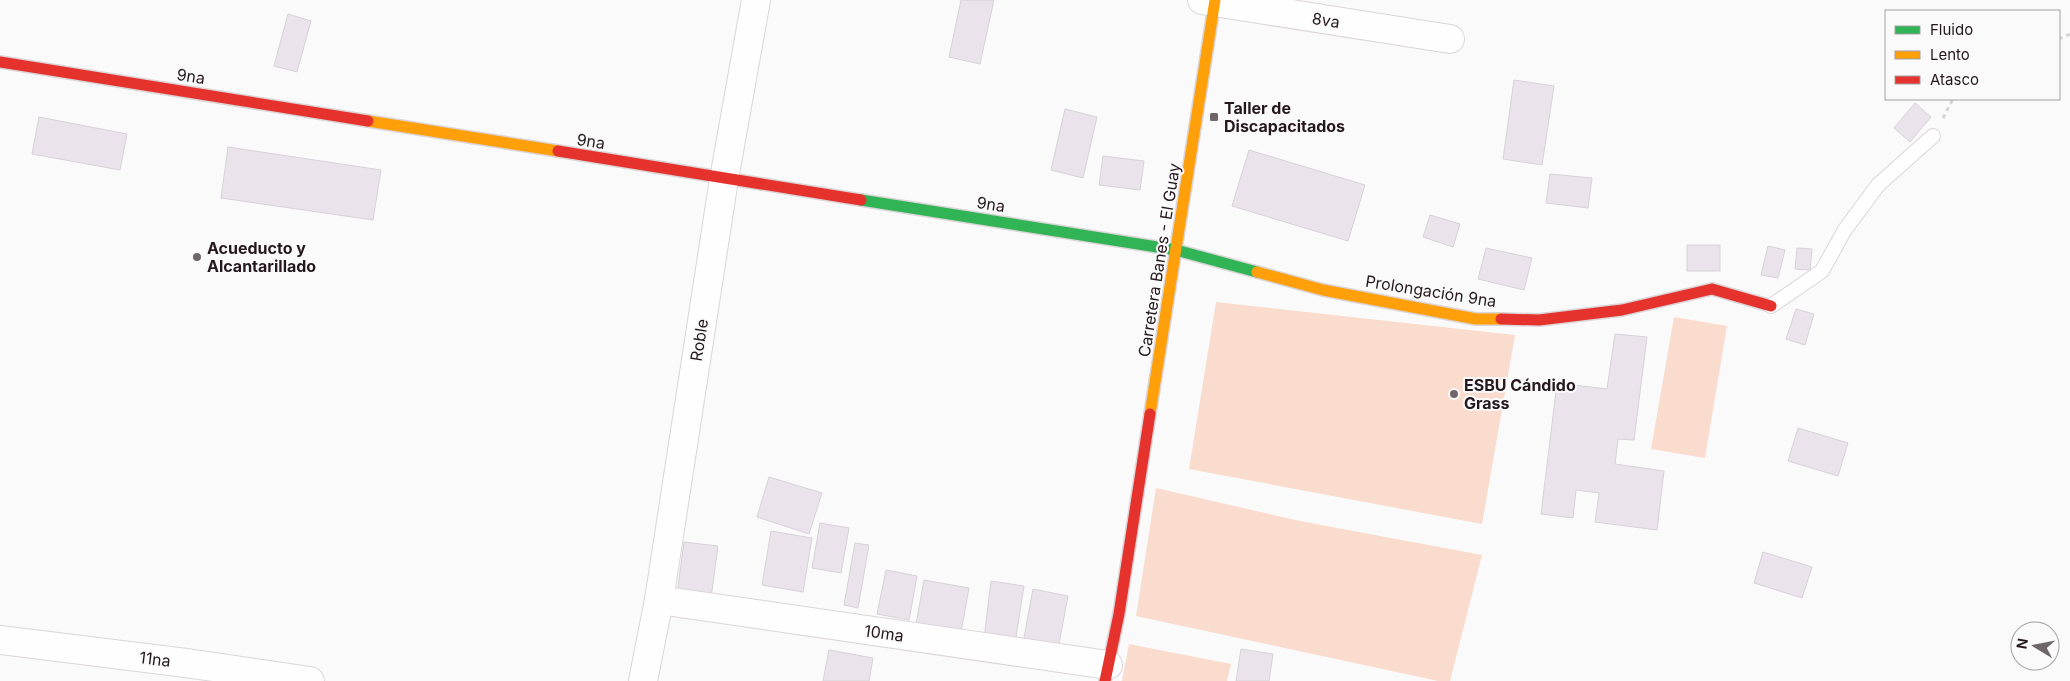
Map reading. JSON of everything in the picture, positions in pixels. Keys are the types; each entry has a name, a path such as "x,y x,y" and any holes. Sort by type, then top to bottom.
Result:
{"street":[{"name":"Roble","path":"643,681 659,600 724,179 756,0"},
{"name":"8va","path":"1211,1 1450,39"},
{"name":"Carretera Banes - El Guay","path":"1107,673 1130,547 1176,250 1211,1"},
{"name":"9na","path":"0,62 1176,250"},
{"name":"Prolongación 9na","path":"1176,250 1324,290 1476,319 1539,320 1622,310 1712,289 1771,306"},
{"name":"10ma","path":"659,600 1107,673"},
{"name":"11na","path":"0,640 184,672 310,681"}],"lane":[{"path":"1771,306 1822,271 1844,231 1878,185 1934,136"}],"shaded area":[{"path":"1216,302 1515,335 1482,524 1189,469"},
{"path":"1674,317 1727,326 1705,458 1651,449"},
{"path":"1156,488 1300,521 1482,555 1450,681 1438,681 1136,616"},
{"path":"1129,644 1231,664 1227,681 1122,681"}],"building":[{"path":"961,0 994,0 980,64 949,57"},
{"path":"288,14 311,21 297,72 274,66"},
{"path":"1514,80 1554,86 1542,165 1503,159"},
{"path":"1915,103 1931,117 1910,142 1894,128"},
{"path":"1065,109 1097,117 1083,178 1051,170"},
{"path":"39,117 127,134 120,170 32,154"},
{"path":"228,147 381,170 373,220 221,198"},
{"path":"1249,150 1365,185 1348,241 1232,206"},
{"path":"1103,156 1144,161 1140,190 1099,185"},
{"path":"1550,174 1592,178 1588,208 1546,203"},
{"path":"1430,215 1460,224 1453,247 1423,237"},
{"path":"1687,245 1720,245 1720,271 1687,271"},
{"path":"1768,246 1785,250 1778,278 1761,275"},
{"path":"1486,248 1532,258 1524,290 1478,279"},
{"path":"1797,248 1812,249 1810,270 1795,269"},
{"path":"1796,309 1814,314 1805,345 1786,339"},
{"path":"1615,334 1647,337 1634,440 1618,439 1615,464 1664,471 1657,530 1595,522 1599,493 1576,490 1573,518 1541,514 1557,383 1607,389"},
{"path":"1798,428 1848,443 1838,476 1788,461"},
{"path":"769,477 822,493 809,534 757,517"},
{"path":"820,523 849,528 841,573 812,568"},
{"path":"771,531 812,538 803,592 762,585"},
{"path":"684,542 718,546 711,598 677,594"},
{"path":"855,543 869,545 858,608 844,605"},
{"path":"1763,552 1812,567 1802,598 1754,583"},
{"path":"886,570 917,576 909,620 877,614"},
{"path":"924,580 969,588 960,638 915,630"},
{"path":"991,581 1024,586 1015,643 984,639"},
{"path":"1033,589 1068,596 1058,649 1023,643"},
{"path":"1241,649 1273,654 1269,681 1236,681"},
{"path":"829,650 873,658 869,681 823,681"}],"traffic: fast":[{"path":"861,200 1176,250 1257,272"}],"traffic: slow":[{"path":"1150,414 1215,0"},
{"path":"368,121 558,151"},
{"path":"1257,272 1323,290 1476,319 1501,319"}],"traffic: jam":[{"path":"0,62 368,121"},
{"path":"558,151 861,200"},
{"path":"1501,319 1539,320 1622,310 1712,289 1771,306"},
{"path":"1105,681 1119,614 1150,414"}],"place":[{"name":"Taller de Discapacitados","path":"1214,117"},
{"name":"Acueducto y Alcantarillado","path":"197,257"},
{"name":"ESBU Cándido Grass","path":"1454,394"}]}
